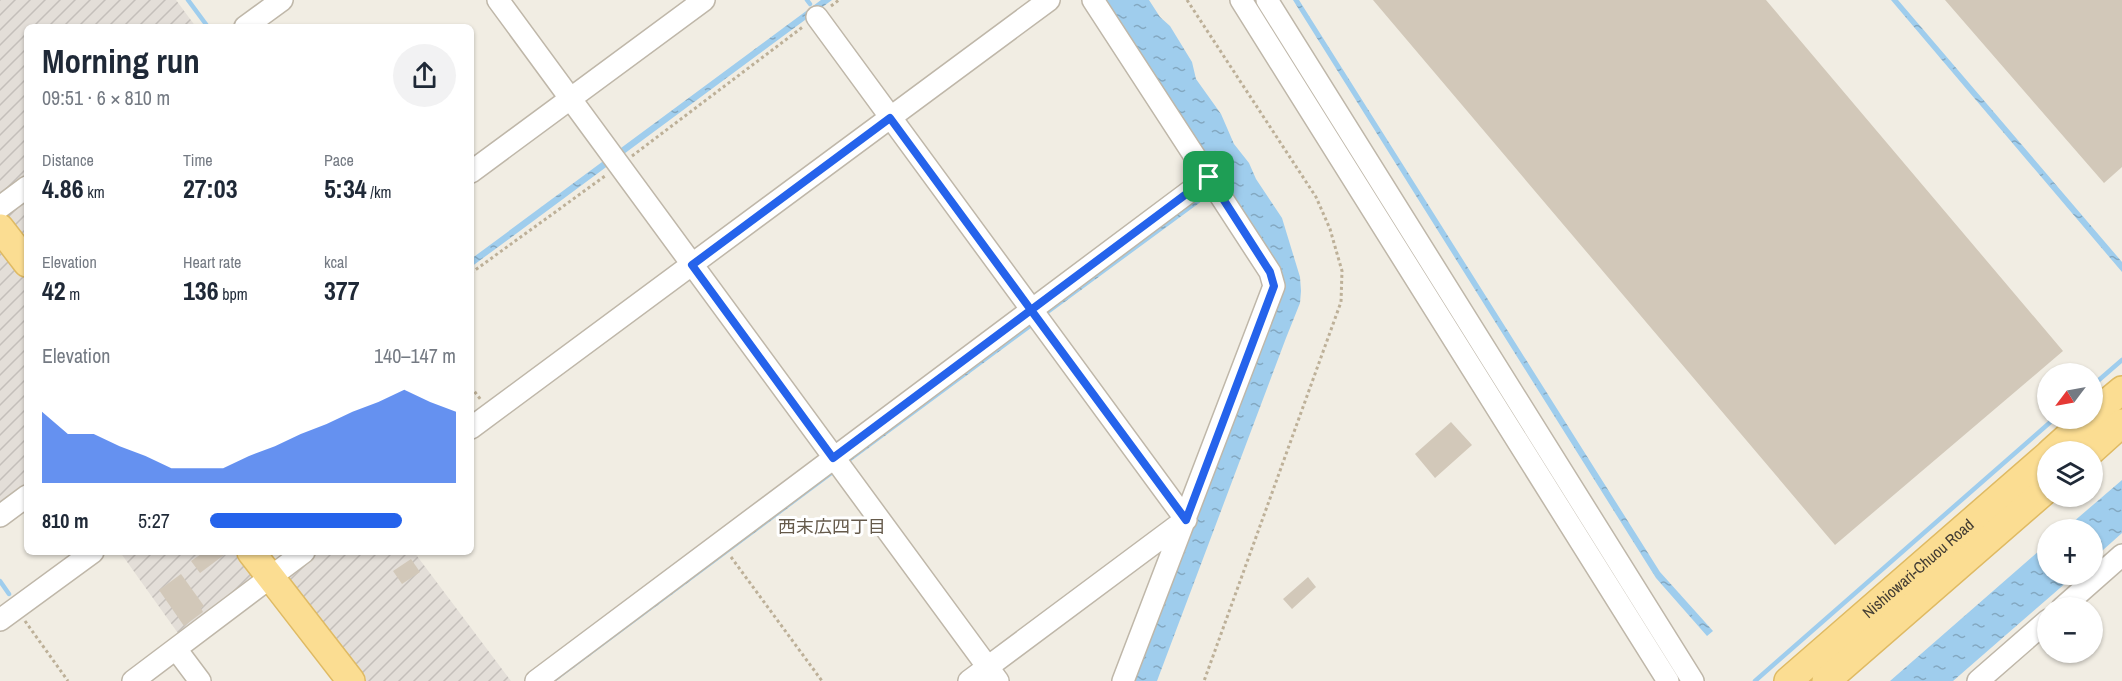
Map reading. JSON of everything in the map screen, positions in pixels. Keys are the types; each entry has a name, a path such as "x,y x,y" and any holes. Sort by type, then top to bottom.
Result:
{"main road":[{"path":"0,228 24,259"},
{"path":"2103,406 2122,390"},
{"path":"2102,441 2122,423"},
{"path":"2063,441 2077,429"},
{"name":"Nishiowari-Chuou Road","path":"1788,681 2037,465"},
{"name":"Nishiowari-Chuou Road","path":"1826,681 2037,498"},
{"path":"253,555 351,681"}],"street":[{"path":"249,24 282,0"},
{"path":"498,0 993,674"},
{"path":"474,170 704,0"},
{"path":"474,426 1049,0"},
{"path":"1093,0 1270,272 1274,286 1123,681"},
{"path":"1241,0 1668,681"},
{"path":"1267,0 1693,681"},
{"path":"817,17 1186,520"},
{"path":"536,681 1031,310 1213,183"},
{"path":"0,207 24,189"},
{"path":"0,516 24,498"},
{"path":"969,681 993,674 1186,520"},
{"path":"8,614 89,555"},
{"path":"133,681 300,555"},
{"path":"2074,597 2122,555"},
{"path":"1978,681 2037,630"},
{"path":"176,649 200,681"}],"path":[{"path":"474,271 616,160 839,0"},
{"path":"730,556 822,681"},
{"path":"8,614 68,681"}],"shaded area":[{"path":"0,0 176,0 194,24 24,24 24,180 0,198"},
{"path":"24,198 24,245 8,222 7,211"},
{"path":"0,245 24,276 24,489 0,507"},
{"path":"122,555 240,555 254,572 253,582 180,636"},
{"path":"313,555 416,555 511,681 361,681 286,583 287,575"}],"water":[{"path":"821,0 832,0 474,265 474,257"},
{"path":"1100,0 1149,0 1160,17 1170,26 1192,62 1196,79 1221,114 1234,144 1249,163 1256,179 1282,218 1300,277 1300,303 1157,681 1129,681 1275,302 1221,187 1043,318 1039,313 1215,178"},
{"path":"1293,0 1299,0 1660,572 1713,631 1707,636 1656,578"},
{"path":"1891,0 1898,0 2122,262 2122,272"},
{"path":"1032,320 1035,325 847,464 843,460"},
{"path":"831,468 835,473 556,681 545,681"},
{"path":"2122,480 2122,533 2103,550 2103,519 2077,519 2091,507 2103,507 2103,496"},
{"path":"2037,553 2037,585 2063,585 2050,597 2037,597 2037,608 1953,681 1890,681"}],"building":[{"path":"1373,0 1766,0 2063,351 2049,363 2037,363 2037,373 1835,545"},
{"path":"1945,0 2122,0 2122,167 2104,183"},
{"path":"1451,422 1472,445 1435,478 1415,454"},
{"path":"200,555 224,555 200,573 191,561"},
{"path":"411,559 420,572 402,584 393,571"},
{"path":"181,574 204,606 201,608 203,612 184,626 159,590"},
{"path":"1308,577 1316,587 1292,609 1283,599"}],"waterway":[{"path":"188,0 206,24"},
{"path":"807,0 810,4"},
{"path":"2103,376 2122,360"},
{"path":"1755,681 2042,429"},
{"path":"0,581 9,594"}],"district":[{"name":"西末広四丁目","path":"832,526"}],"route":[{"path":"1209,177 1031,310 890,118 692,265 833,458 1031,310 1186,520 1274,286 1270,272 1209,177"}]}
